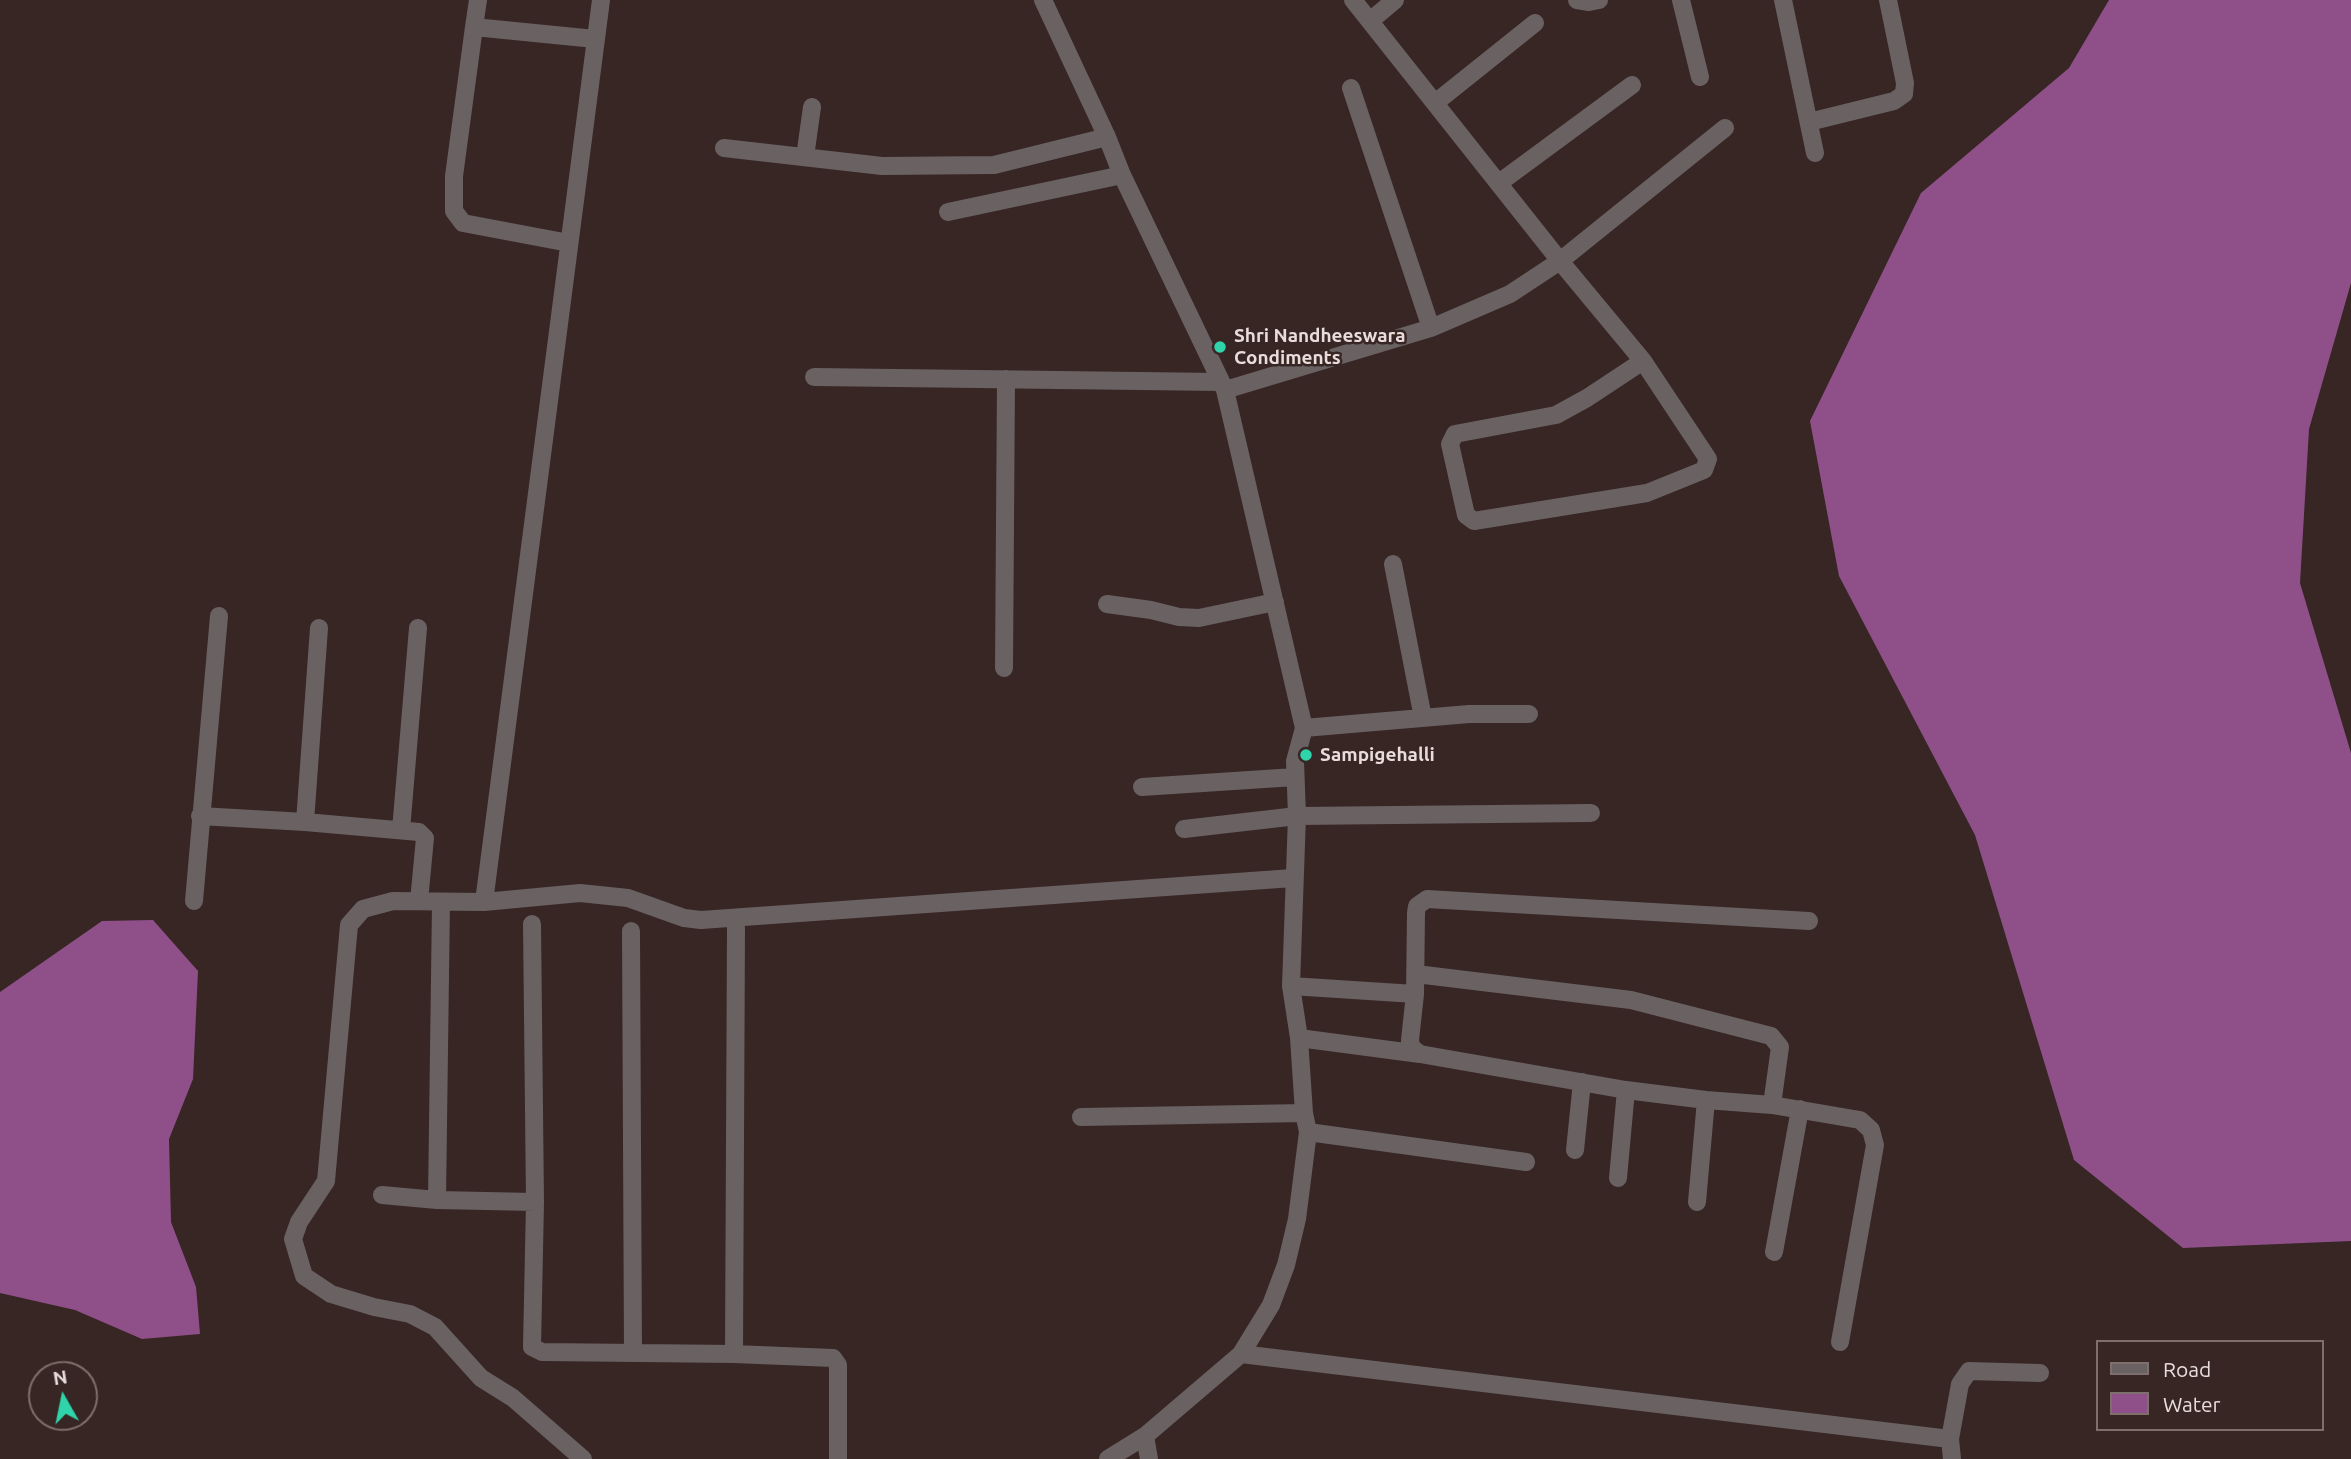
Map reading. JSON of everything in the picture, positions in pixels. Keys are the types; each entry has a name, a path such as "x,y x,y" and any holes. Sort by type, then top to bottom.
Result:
{"street":[{"path":"478,0 454,176 454,211 463,223 569,243"},
{"path":"484,902 601,0"},
{"path":"1043,0 1122,175 1223,386 1304,728 1294,761 1297,817 1293,878 1292,986 1308,1132 1297,1219 1286,1265 1271,1305 1241,1354 1145,1436 1108,1459"},
{"path":"1353,0 1643,361 1707,459 1704,470 1647,493 1474,521 1466,515 1450,444 1455,434 1556,415 1643,361"},
{"path":"1370,21 1395,0"},
{"path":"1577,0 1599,0"},
{"path":"1681,0 1700,77"},
{"path":"1783,0 1815,153"},
{"path":"1809,122 1894,101 1904,94 1905,83 1888,0"},
{"path":"1435,103 1535,23"},
{"path":"474,27 595,39"},
{"path":"1499,183 1632,85"},
{"path":"1351,88 1431,328"},
{"path":"805,157 812,107"},
{"path":"814,377 1006,379 1223,386 1431,328 1510,293 1560,261 1725,128"},
{"path":"724,148 882,166 994,166 1107,137"},
{"path":"948,212 1122,175"},
{"path":"1004,668 1006,379"},
{"path":"1393,564 1423,718"},
{"path":"1107,604 1199,618 1275,602"},
{"path":"194,901 219,616"},
{"path":"305,822 319,628"},
{"path":"401,830 418,628"},
{"path":"1304,728 1469,715 1529,714"},
{"path":"1142,787 1295,776"},
{"path":"1184,829 1297,817 1591,813"},
{"path":"200,816 419,832 425,838 419,901"},
{"path":"583,1459 513,1398 481,1378 435,1327 410,1314 331,1294 304,1276 293,1239 299,1222 326,1181 349,925 363,909 393,901 484,902 561,893 628,898 684,918 701,920 1293,878"},
{"path":"1420,1055 1411,1047 1410,1040 1416,974 1416,913 1417,906 1427,899 1809,921"},
{"path":"437,1200 441,902"},
{"path":"532,924 535,1202 532,1347 542,1352 833,1358 838,1365 838,1459"},
{"path":"733,1354 736,929"},
{"path":"631,931 633,1353"},
{"path":"1416,974 1631,1000 1771,1036 1780,1047 1772,1105"},
{"path":"1292,986 1415,994"},
{"path":"1299,1038 1420,1055 1626,1090 1772,1105 1860,1120 1871,1130 1875,1145 1840,1342"},
{"path":"1575,1150 1582,1082"},
{"path":"1618,1178 1626,1090"},
{"path":"1697,1202 1706,1100"},
{"path":"1774,1252 1800,1109"},
{"path":"1081,1117 1304,1113"},
{"path":"1308,1132 1526,1162"},
{"path":"382,1195 437,1200 535,1202"},
{"path":"1241,1354 1950,1439"},
{"path":"1952,1459 1950,1439 1960,1384 1969,1371 2040,1373"},
{"path":"1145,1436 1149,1459"}],"water":[{"path":"2109,0 2351,0 2351,283 2309,429 2300,583 2351,753 2351,1241 2183,1248 2074,1160 1975,835 1839,576 1810,421 1921,193 2069,68"},
{"path":"153,920 198,971 193,1079 169,1139 171,1222 196,1287 200,1334 142,1339 75,1310 0,1293 0,992 102,921"}],"place":[{"name":"Shri Nandheeswara Condiments","path":"1220,347"},
{"name":"Sampigehalli","path":"1306,755"}]}
